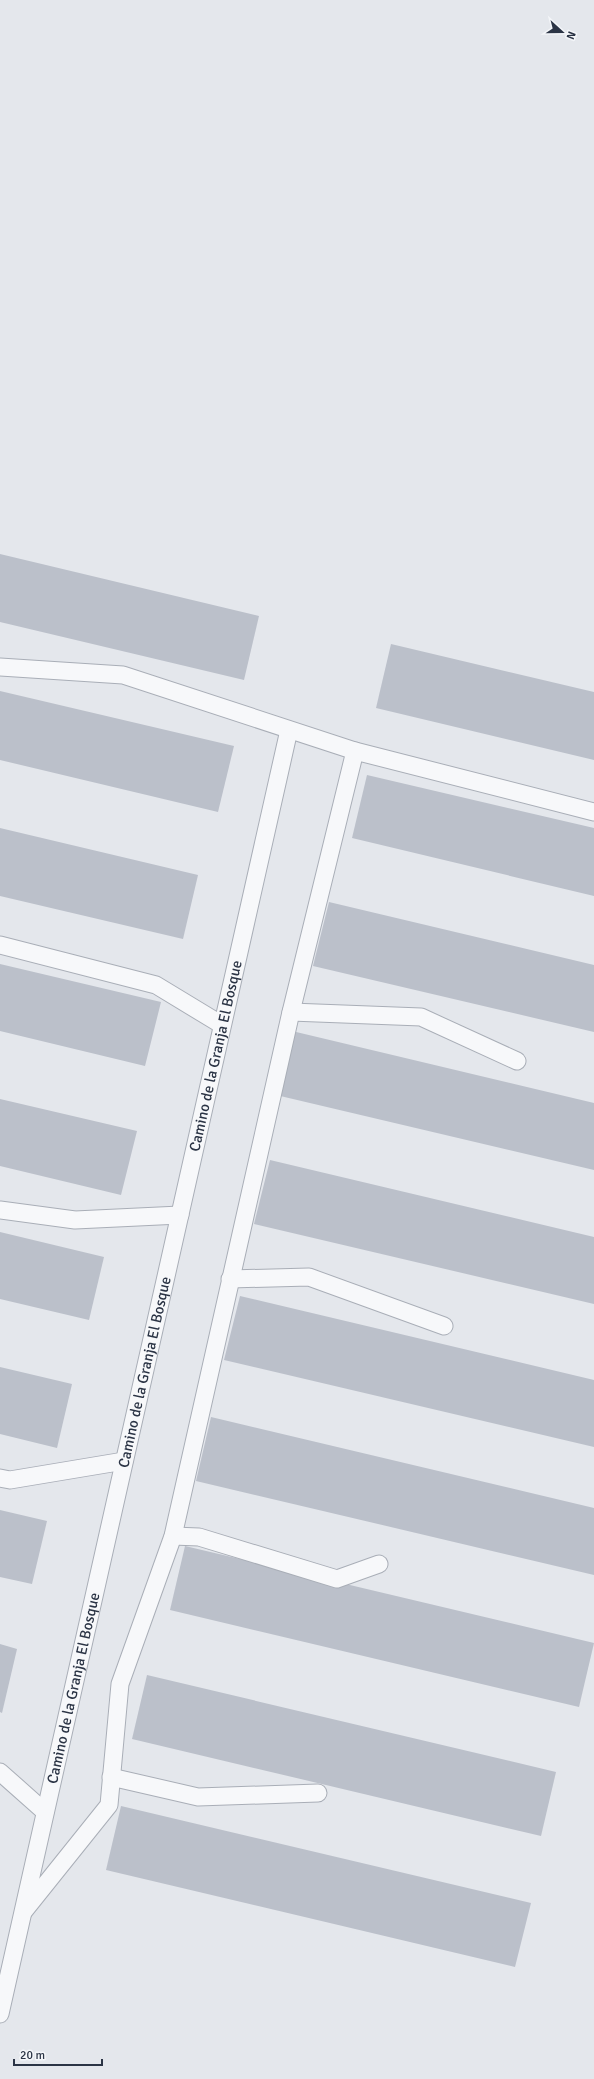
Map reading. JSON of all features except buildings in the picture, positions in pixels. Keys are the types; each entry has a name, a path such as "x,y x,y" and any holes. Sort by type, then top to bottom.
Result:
{"lane":[{"path":"0,667 123,676 354,751 594,812"},
{"name":"Camino de la Granja El Bosque","path":"0,2014 289,730"},
{"path":"22,1914 109,1805 120,1684 173,1536 291,1012 354,751"},
{"path":"0,945 156,985 222,1025"},
{"path":"291,1012 421,1017 517,1061"},
{"path":"0,1210 75,1220 180,1215"},
{"path":"230,1279 309,1276 444,1326"},
{"path":"0,1478 10,1480 124,1462"},
{"path":"173,1536 199,1537 337,1579 379,1564"},
{"path":"0,1772 45,1812"},
{"path":"111,1777 198,1797 318,1793"}]}
